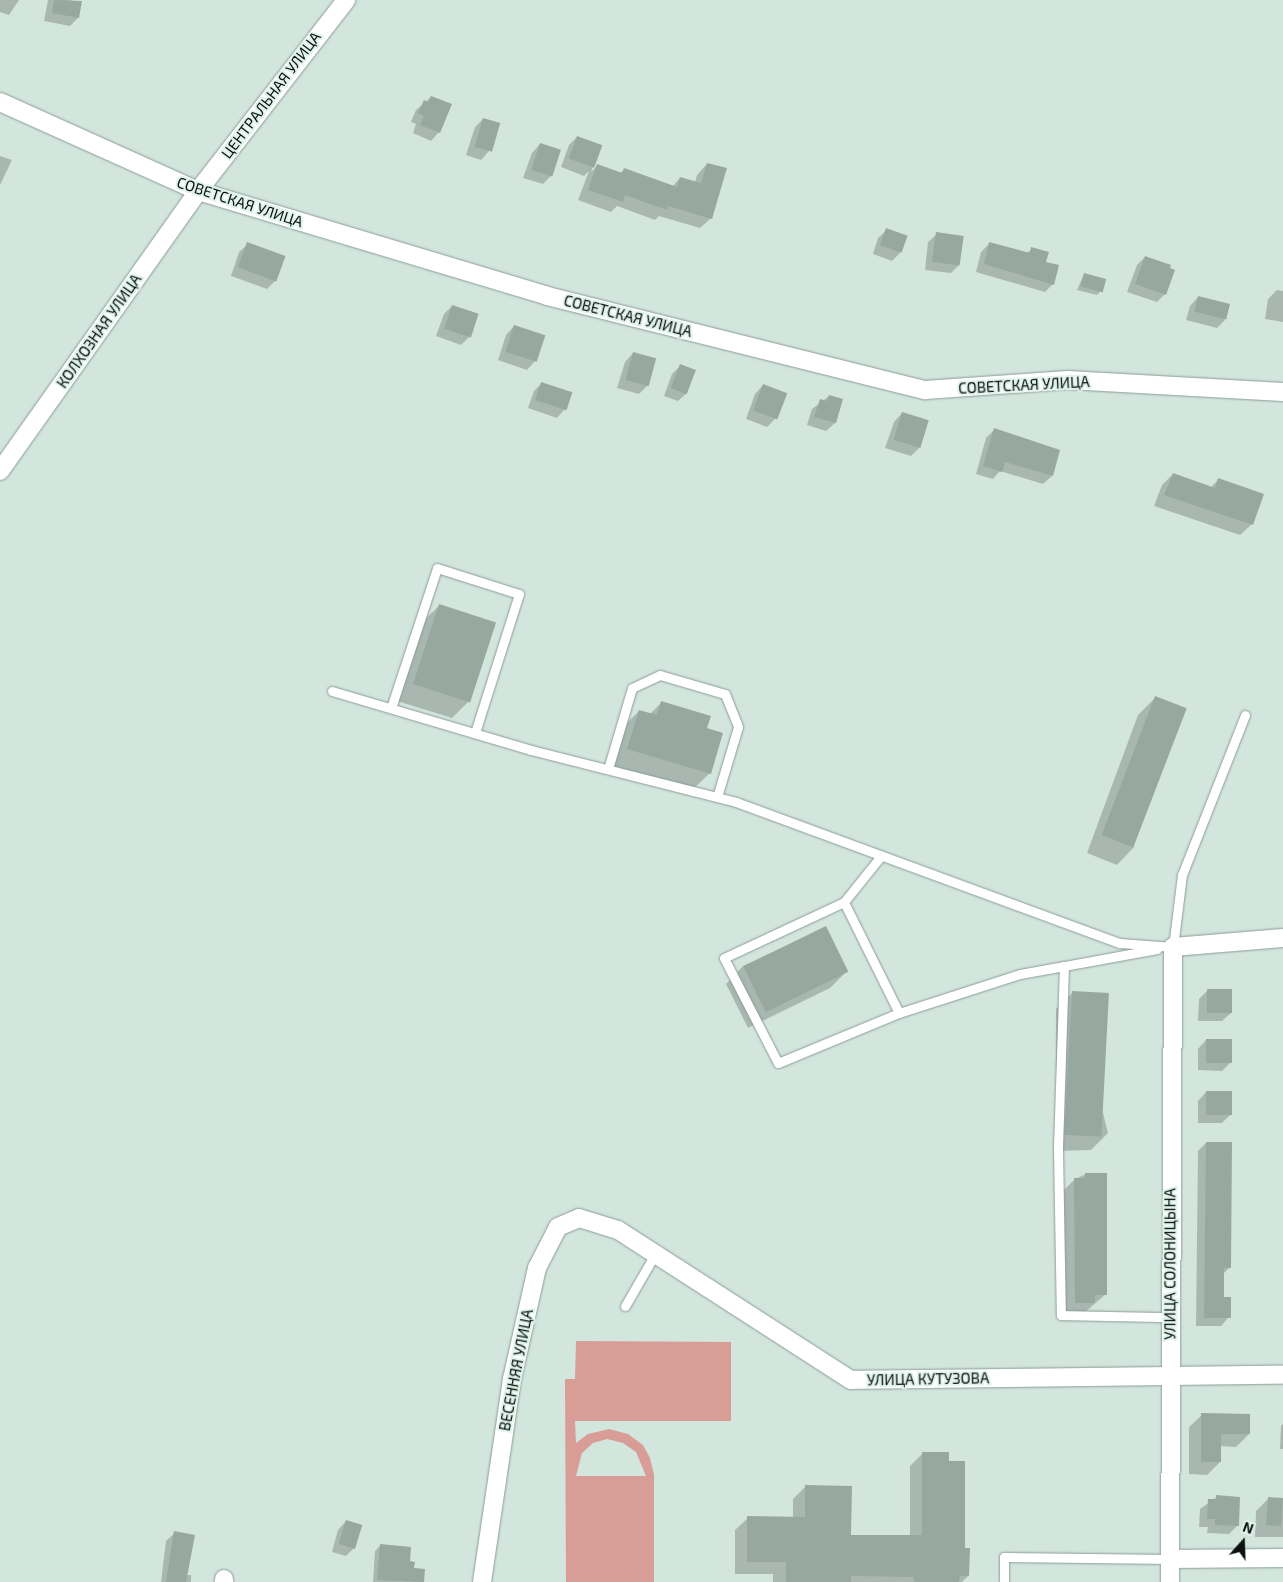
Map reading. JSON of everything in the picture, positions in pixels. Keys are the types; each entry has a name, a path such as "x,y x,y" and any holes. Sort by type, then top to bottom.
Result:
{"street":[{"name":"ЦЕНТРАЛЬНАЯ УЛИЦА","path":"198,191 346,0"},
{"name":"СОВЕТСКАЯ УЛИЦА","path":"0,102 198,191 546,296 925,390 1068,380 1283,392"},
{"name":"КОЛХОЗНАЯ УЛИЦА","path":"0,471 198,191"},
{"path":"1172,947 1283,938"},
{"name":"УЛИЦА СОЛОНИЦЫНА","path":"1170,1582 1172,1376 1168,1317 1172,947"},
{"name":"ВЕСЕННЯЯ УЛИЦА","path":"482,1582 512,1379 536,1268 558,1227 579,1218 618,1230"},
{"name":"УЛИЦА КУТУЗОВА","path":"618,1230 851,1380 1283,1375"},
{"path":"1171,1558 1283,1558"}],"lane":[{"path":"391,708 438,568 520,594 475,733"},
{"path":"608,769 632,688 660,676 725,694 738,727 717,797"},
{"path":"332,691 475,733 717,797 1120,943 1172,947"},
{"path":"1172,947 1182,875 1244,714"},
{"path":"881,856 844,902 724,958 778,1063 899,1013 1020,974 1172,947"},
{"path":"844,902 899,1013"},
{"path":"1064,966 1058,1150 1061,1315 1168,1317"},
{"path":"625,1306 655,1254"},
{"path":"1004,1582 1004,1557 1171,1558"}],"shaded area":[{"path":"576,1341 731,1342 731,1421 575,1421 576,1443 588,1434 609,1429 628,1434 643,1445 650,1458 654,1475 654,1582 566,1582 565,1379 575,1379","holes":["607,1439 623,1443 636,1452 646,1476 576,1476 582,1453 593,1443"]}],"building":[{"path":"54,0 82,1 79,18 52,13"},
{"path":"431,96 452,104 440,133 420,125 424,116 418,113 424,100 428,102"},
{"path":"483,118 500,123 492,152 475,147"},
{"path":"577,136 602,145 594,168 569,159"},
{"path":"540,143 561,150 552,176 531,170"},
{"path":"707,163 727,168 712,219 668,206 667,210 625,195 623,202 588,190 597,164 622,173 624,168 677,187 680,177 701,183"},
{"path":"886,228 908,236 901,253 880,245"},
{"path":"936,232 964,236 960,266 932,262"},
{"path":"247,242 286,256 276,281 238,267"},
{"path":"989,242 1030,253 1031,247 1049,252 1046,262 1059,265 1054,285 984,264"},
{"path":"1145,256 1171,265 1170,268 1175,270 1166,295 1135,284"},
{"path":"1084,273 1106,279 1103,292 1080,287"},
{"path":"1198,296 1230,304 1226,320 1194,312"},
{"path":"452,305 479,314 471,337 444,329"},
{"path":"514,325 545,335 537,362 505,352"},
{"path":"633,352 656,358 649,386 625,380"},
{"path":"680,364 696,370 687,394 671,388"},
{"path":"541,382 572,392 567,410 535,400"},
{"path":"763,384 787,393 777,419 753,410"},
{"path":"829,395 843,399 836,423 814,417 820,399 827,401"},
{"path":"902,412 929,420 920,448 894,440"},
{"path":"994,428 1060,450 1053,476 1005,462 1002,472 983,466"},
{"path":"1173,473 1215,488 1218,478 1264,494 1253,525 1164,495"},
{"path":"439,604 496,623 470,702 413,684"},
{"path":"1155,696 1187,708 1133,847 1102,835"},
{"path":"661,701 711,716 707,728 723,733 711,774 627,749 639,710 657,715"},
{"path":"826,926 848,972 766,1012 743,966"},
{"path":"1207,989 1232,989 1232,1013 1207,1013"},
{"path":"1072,991 1109,993 1101,1137 1064,1135"},
{"path":"1206,1039 1232,1039 1232,1063 1206,1063"},
{"path":"1206,1091 1232,1091 1232,1115 1206,1115"},
{"path":"1206,1142 1232,1142 1231,1268 1224,1268 1224,1297 1231,1297 1231,1318 1204,1318"},
{"path":"1085,1173 1107,1173 1107,1295 1095,1295 1095,1303 1075,1303 1074,1178 1085,1178"},
{"path":"1201,1413 1250,1414 1250,1434 1221,1434 1221,1462 1201,1462"},
{"path":"922,1452 949,1452 949,1461 965,1461 965,1548 970,1548 969,1576 960,1576 959,1582 914,1582 914,1577 851,1576 851,1582 786,1582 786,1562 747,1562 747,1516 805,1517 805,1485 852,1486 851,1535 922,1535"},
{"path":"1216,1495 1240,1497 1239,1526 1215,1525 1215,1519 1207,1519 1208,1499 1216,1499"},
{"path":"1268,1497 1283,1498 1281,1526 1266,1525"},
{"path":"346,1520 362,1525 355,1549 339,1544"},
{"path":"174,1531 195,1535 186,1582 166,1582"},
{"path":"380,1544 411,1547 410,1561 415,1562 414,1568 425,1569 424,1582 377,1580"}]}
